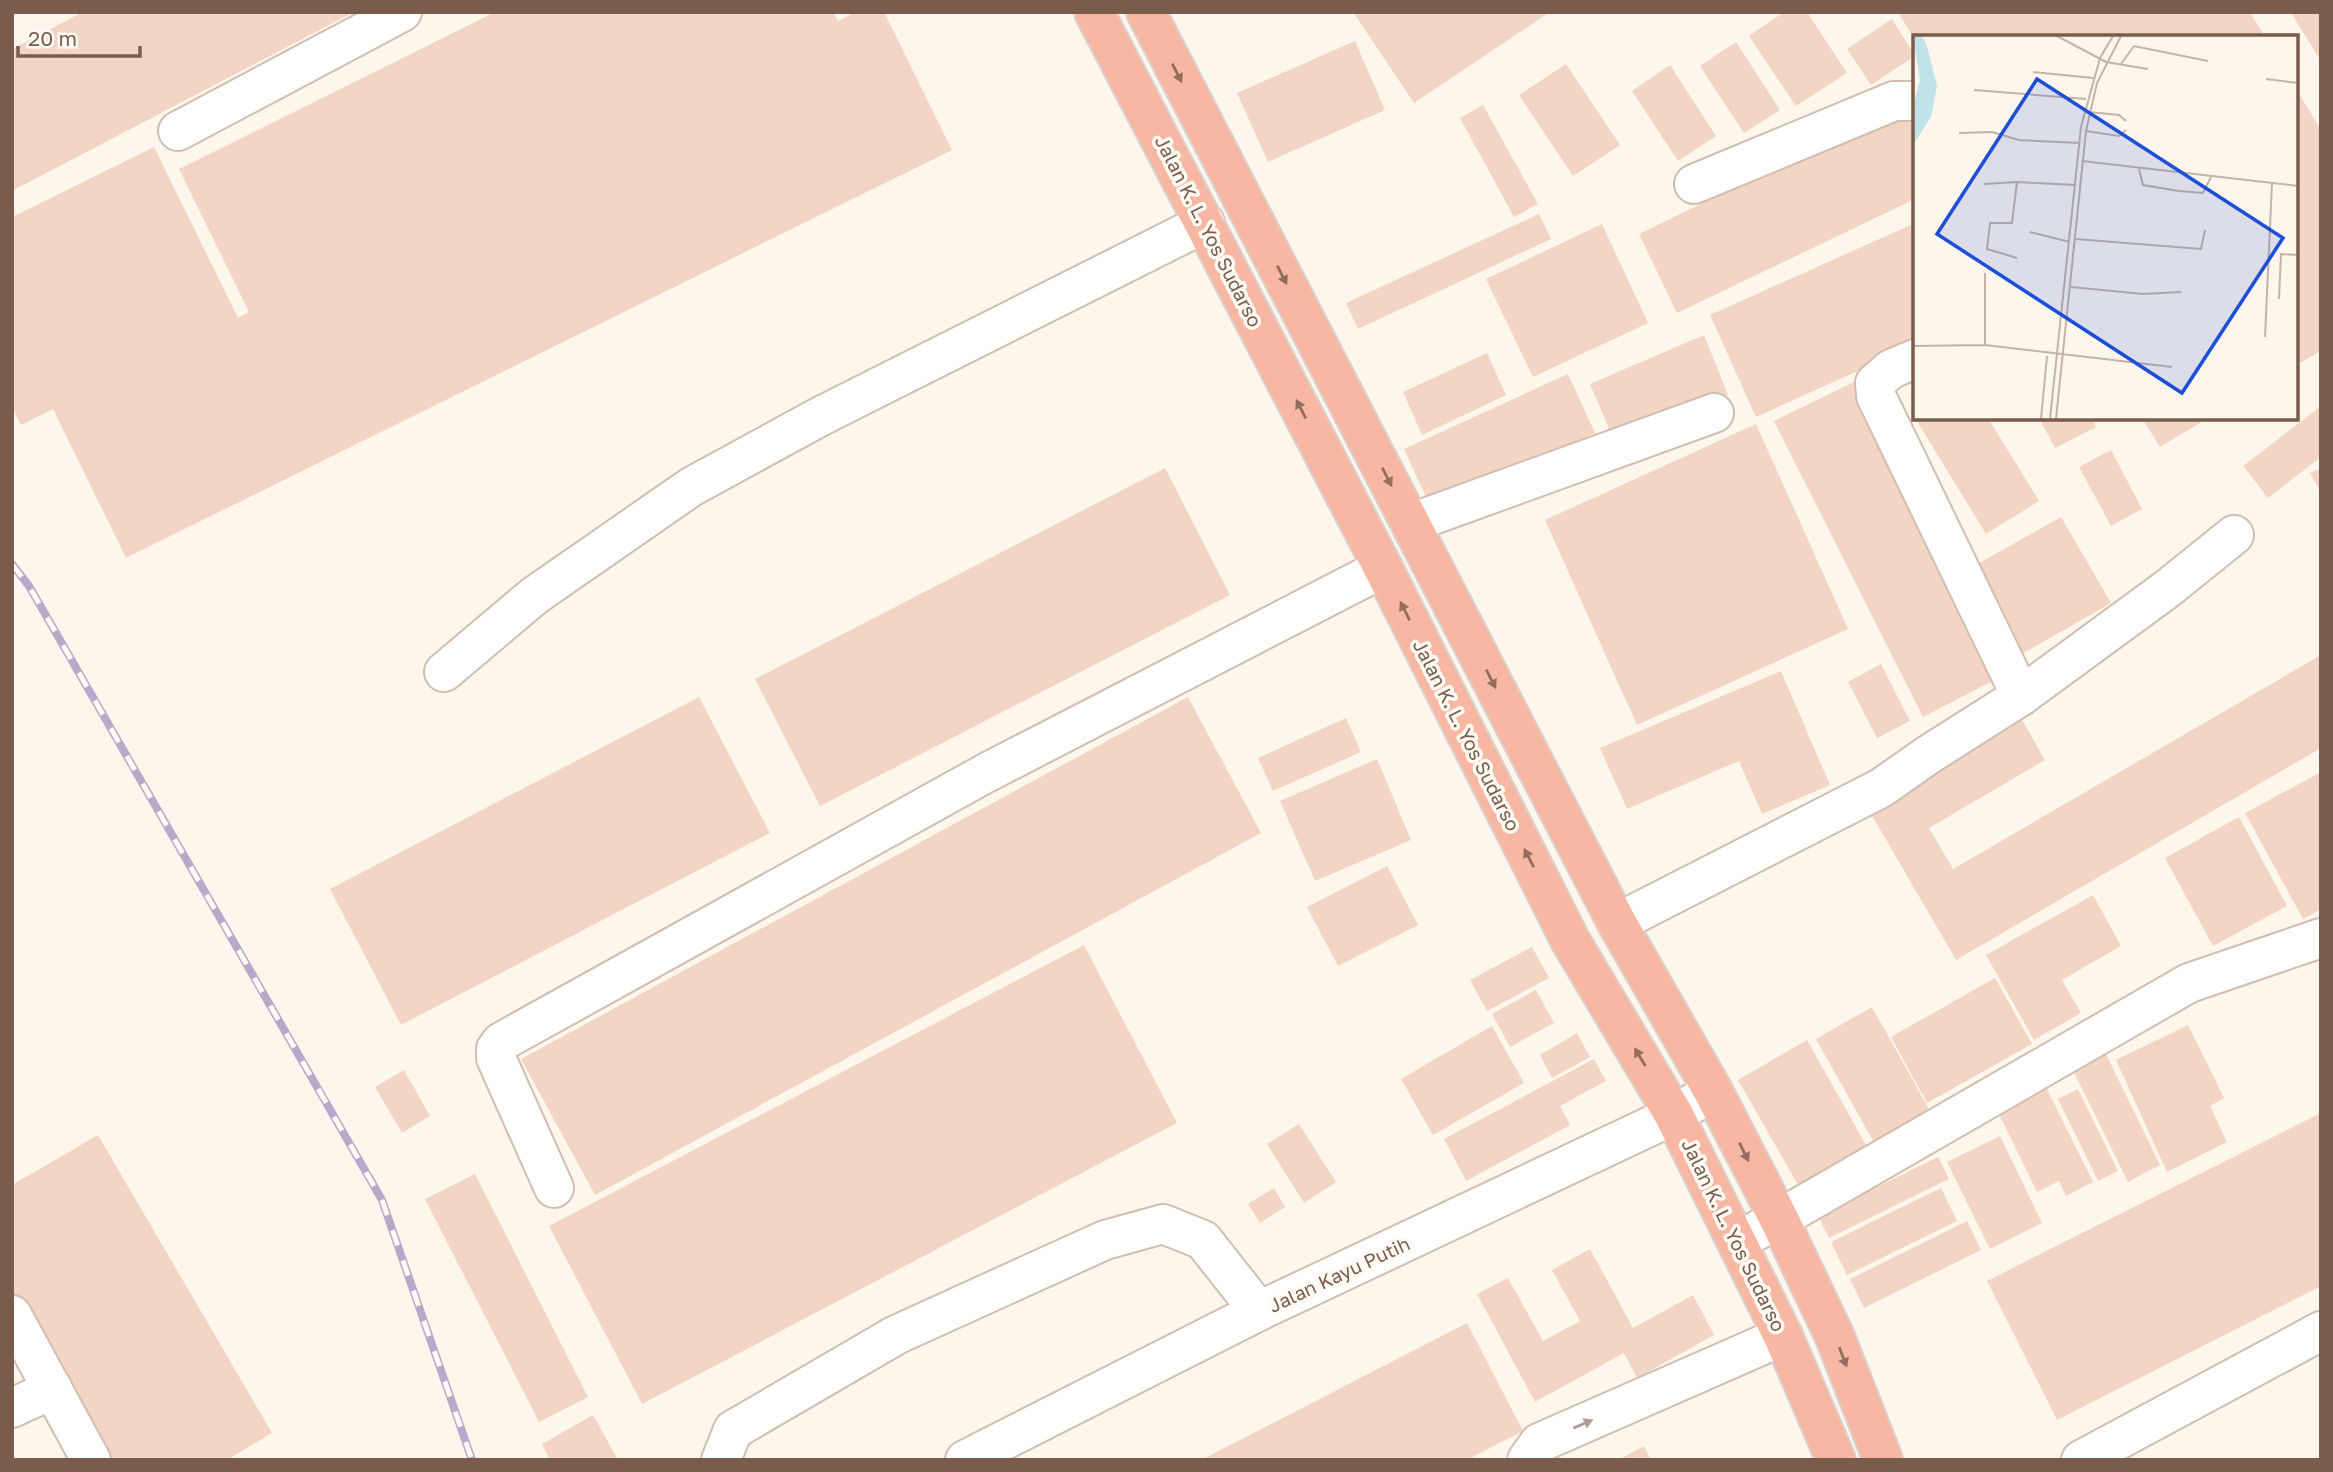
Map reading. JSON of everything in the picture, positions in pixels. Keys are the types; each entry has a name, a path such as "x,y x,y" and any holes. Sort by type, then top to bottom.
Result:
{"highway":[{"name":"Jalan K. L. Yos Sudarso","path":"1094,12 1383,568 1570,940 1674,1115 1783,1336 1836,1460"},
{"path":"1146,12 1617,923 1713,1091 1779,1219 1835,1337 1883,1460"}],"street":[{"path":"178,131 402,12"},
{"path":"1694,184 1894,101 1913,101"},
{"path":"443,672 534,596 691,487 821,416 1205,223"},
{"path":"1913,360 1891,369 1875,383 1876,396 2021,696"},
{"path":"1411,523 1714,413"},
{"path":"1617,923 1881,788 2021,696 2167,589 2234,535"},
{"path":"554,1188 496,1058 496,1049 501,1042 986,773 1383,568"},
{"path":"1737,1241 2189,983 2321,938"},
{"name":"Jalan Kayu Putih","path":"965,1460 1259,1311 1674,1115 1713,1091"},
{"path":"721,1460 733,1430 896,1335 1105,1240 1163,1224 1203,1240 1259,1311"},
{"path":"12,1315 91,1460"},
{"path":"2081,1460 2321,1331"},
{"path":"1527,1460 1539,1443 1783,1336"},
{"path":"12,1408 53,1390"}],"building":[{"path":"83,12 354,12 12,191 12,49"},
{"path":"495,12 833,12 838,21 856,12 884,12 952,150 126,558 53,409 21,425 12,407 12,217 154,147 238,318 249,312 179,169"},
{"path":"1353,12 1550,12 1414,103"},
{"path":"1784,12 1807,12 1847,73 1796,106 1749,36"},
{"path":"1898,12 2250,12 2264,35 1913,35"},
{"path":"2291,12 2321,12 2321,61 2304,34"},
{"path":"1892,19 1913,53 1913,57 1871,85 1847,49"},
{"path":"1355,41 1385,110 1268,162 1237,93"},
{"path":"1736,42 1780,110 1744,133 1700,66"},
{"path":"1566,64 1620,145 1573,176 1519,95"},
{"path":"1670,65 1716,136 1678,161 1632,91"},
{"path":"2298,92 2321,130 2321,351 2298,364"},
{"path":"1913,104 1913,200 1677,313 1639,234"},
{"path":"1483,105 1538,204 1514,217 1460,118"},
{"path":"1539,214 1551,239 1358,329 1346,303"},
{"path":"1602,224 1648,323 1533,377 1486,279"},
{"path":"1913,224 1913,346 1756,417 1710,315"},
{"path":"1704,335 1728,395 1615,443 1590,384"},
{"path":"1487,353 1506,395 1422,435 1403,392"},
{"path":"1568,374 1595,433 1431,508 1404,449"},
{"path":"1856,381 2004,675 1923,717 1774,421"},
{"path":"2321,406 2321,457 2268,498 2243,466"},
{"path":"1916,420 1989,420 2039,501 1986,534"},
{"path":"2040,420 2093,420 2096,427 2055,448"},
{"path":"2143,420 2205,420 2160,447"},
{"path":"1756,424 1848,629 1637,725 1545,520"},
{"path":"2111,450 2142,509 2111,526 2079,467"},
{"path":"1165,468 1230,595 820,806 755,679"},
{"path":"2321,468 2321,493 2310,473"},
{"path":"2061,517 2111,603 2015,658 1965,571"},
{"path":"2321,655 2321,748 1956,960 1867,807 2021,718 2045,760 1929,828 1953,869"},
{"path":"1881,664 1910,721 1877,738 1848,682"},
{"path":"1781,671 1830,785 1762,814 1739,761 1627,809 1600,748"},
{"path":"699,697 770,833 401,1025 330,889"},
{"path":"1188,697 1261,833 595,1195 521,1059"},
{"path":"1346,718 1361,752 1273,791 1258,758"},
{"path":"1377,759 1411,840 1315,881 1280,801"},
{"path":"2321,772 2321,909 2303,919 2245,813"},
{"path":"2239,817 2287,906 2213,946 2165,858"},
{"path":"1387,866 1418,925 1338,966 1307,907"},
{"path":"2093,895 2121,946 2062,980 2081,1013 2034,1040 1986,955"},
{"path":"1084,945 1177,1123 642,1404 549,1226"},
{"path":"1532,947 1549,978 1487,1011 1470,980"},
{"path":"1995,978 2032,1044 1927,1103 1891,1037"},
{"path":"1536,990 1554,1023 1510,1047 1492,1014"},
{"path":"1872,1007 1931,1113 1875,1144 1816,1039"},
{"path":"2188,1025 2224,1098 2210,1106 2227,1142 2167,1172 2116,1060"},
{"path":"1492,1026 1524,1083 1433,1135 1401,1079"},
{"path":"1577,1033 1590,1057 1552,1078 1540,1055"},
{"path":"1807,1040 1870,1152 1801,1190 1738,1080"},
{"path":"2104,1050 2160,1165 2128,1182 2071,1066"},
{"path":"1594,1059 1606,1081 1560,1106 1570,1125 1466,1181 1444,1139"},
{"path":"404,1070 430,1116 402,1133 375,1087"},
{"path":"2044,1083 2093,1182 2066,1196 2059,1181 2037,1192 1996,1108"},
{"path":"2078,1089 2118,1171 2098,1181 2058,1099"},
{"path":"2321,1113 2321,1286 2057,1420 1987,1281"},
{"path":"1299,1124 1336,1182 1304,1203 1267,1144"},
{"path":"98,1135 272,1433 227,1460 108,1460 12,1295 12,1185"},
{"path":"2000,1136 2042,1223 1990,1249 1947,1162"},
{"path":"1938,1157 1949,1179 1829,1238 1818,1216"},
{"path":"475,1174 588,1397 539,1422 425,1199"},
{"path":"1274,1188 1285,1207 1260,1223 1248,1204"},
{"path":"1941,1188 1957,1221 1847,1275 1831,1242"},
{"path":"1967,1221 1981,1250 1864,1308 1850,1279"},
{"path":"1590,1249 1633,1328 1693,1295 1714,1335 1637,1378 1624,1353 1535,1402 1477,1294 1508,1278 1543,1341 1580,1321 1552,1270"},
{"path":"1467,1323 1523,1431 1467,1460 1201,1460"},
{"path":"593,1415 618,1460 550,1460 542,1444"},
{"path":"1644,1446 1651,1460 1618,1460"}],"railway":[{"path":"12,564 29,586 382,1200 472,1460"}]}
